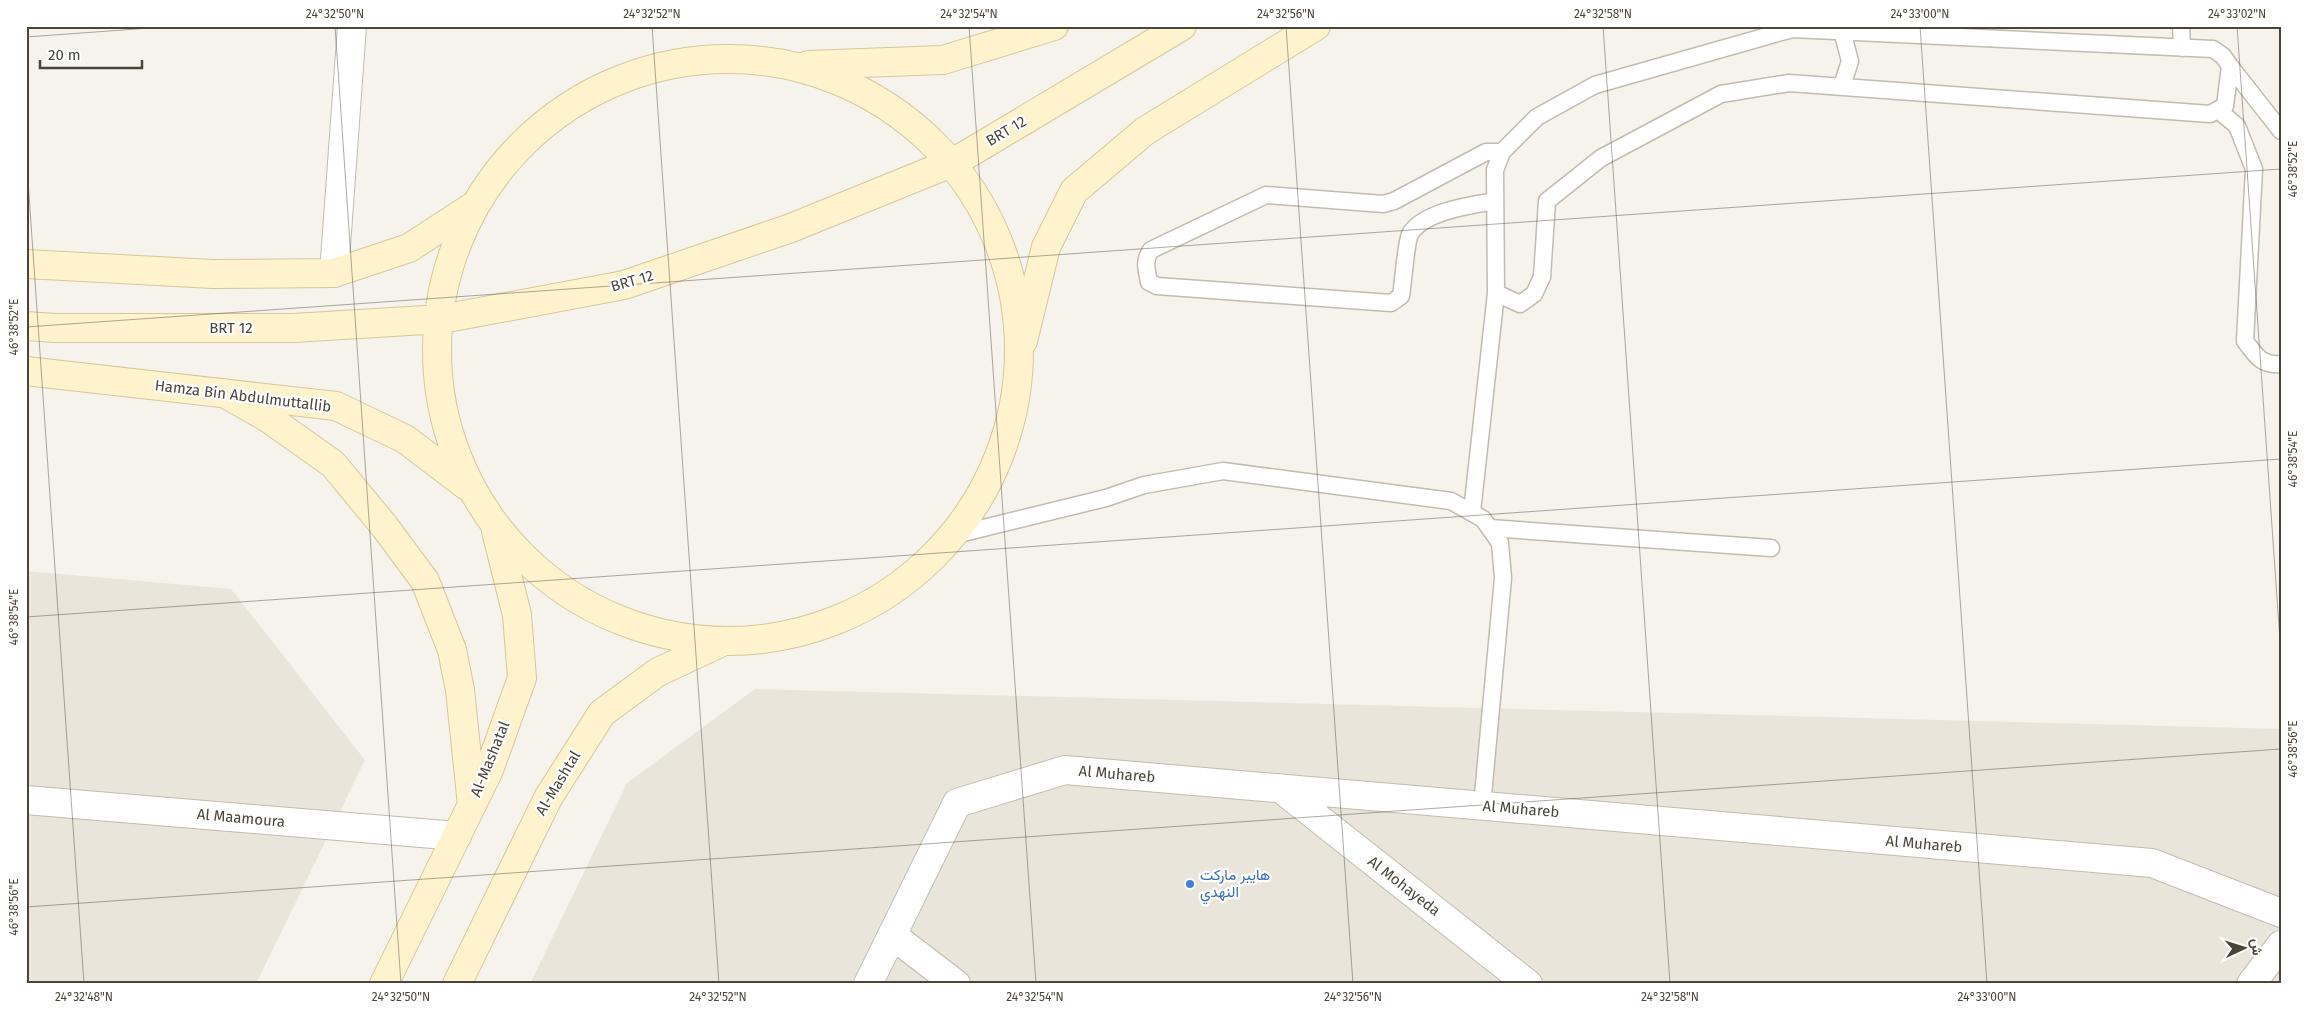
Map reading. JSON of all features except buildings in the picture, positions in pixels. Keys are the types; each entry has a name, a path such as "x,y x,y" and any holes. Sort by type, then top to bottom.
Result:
{"main road":[{"path":"26,264 213,274 334,273 409,248 472,207 532,131 613,79 707,56 803,66 943,60 1054,26"},
{"name":"BRT 12","path":"26,326 55,328 293,328 442,319 624,285 791,228 956,161 1182,26"},
{"path":"472,207 442,319 439,395 467,486 527,564 607,619 702,643 796,636 884,600 956,534 1004,449 1019,355 1046,247 1074,191 1145,131 1316,26"},
{"path":"803,66 890,106 956,161 1005,260 1019,355"},
{"name":"Hamza Bin Abdulmuttallib","path":"26,371 336,406 405,439 467,486"},
{"path":"224,393 268,418 333,464 385,527 424,581 452,650 460,690 472,805"},
{"name":"Al-Mashatal","path":"384,984 489,770 522,678 517,615 493,520"},
{"name":"Al-Mashtal","path":"457,984 548,798 602,713 658,672 723,641"}],"street":[{"path":"334,273 352,26"},
{"name":"Al Muhareb","path":"868,984 957,803 1065,770 2152,863 2281,913"},
{"name":"Al Mohayeda","path":"1280,788 1528,984"},
{"name":"Al Maamoura","path":"26,800 457,836"},
{"path":"892,935 956,984"},
{"path":"2251,984 2281,945"}],"lane":[{"path":"2180,26 2182,48"},
{"path":"1472,512 1496,293 1495,170 1502,152 1538,117 1595,85 1792,29 2213,49 2223,56 2281,131"},
{"path":"1842,31 1850,61 1842,86"},
{"path":"1496,293 1520,304 1534,294 1542,277 1547,201 1601,158 1721,94 1789,83 2210,114 2225,106 2230,66"},
{"path":"2218,110 2237,126 2254,169 2245,342 2256,356 2269,365 2281,364"},
{"path":"1495,201 1450,208 1421,224 1410,234 1401,296 1391,302 1157,286 1149,282 1145,263 1151,250 1266,196 1383,204 1394,201 1486,152 1502,152"},
{"path":"956,534 1106,498 1144,485 1223,472 1451,501 1483,519 1500,543 1503,578 1482,806"},
{"path":"1490,528 1771,548"}],"shaded area":[{"path":"26,571 231,589 365,760 256,984 26,984"},
{"path":"755,689 2281,729 2281,984 530,984 627,783"}],"place":[{"name":"هايبر ماركت النهدي","path":"1190,884"}]}
